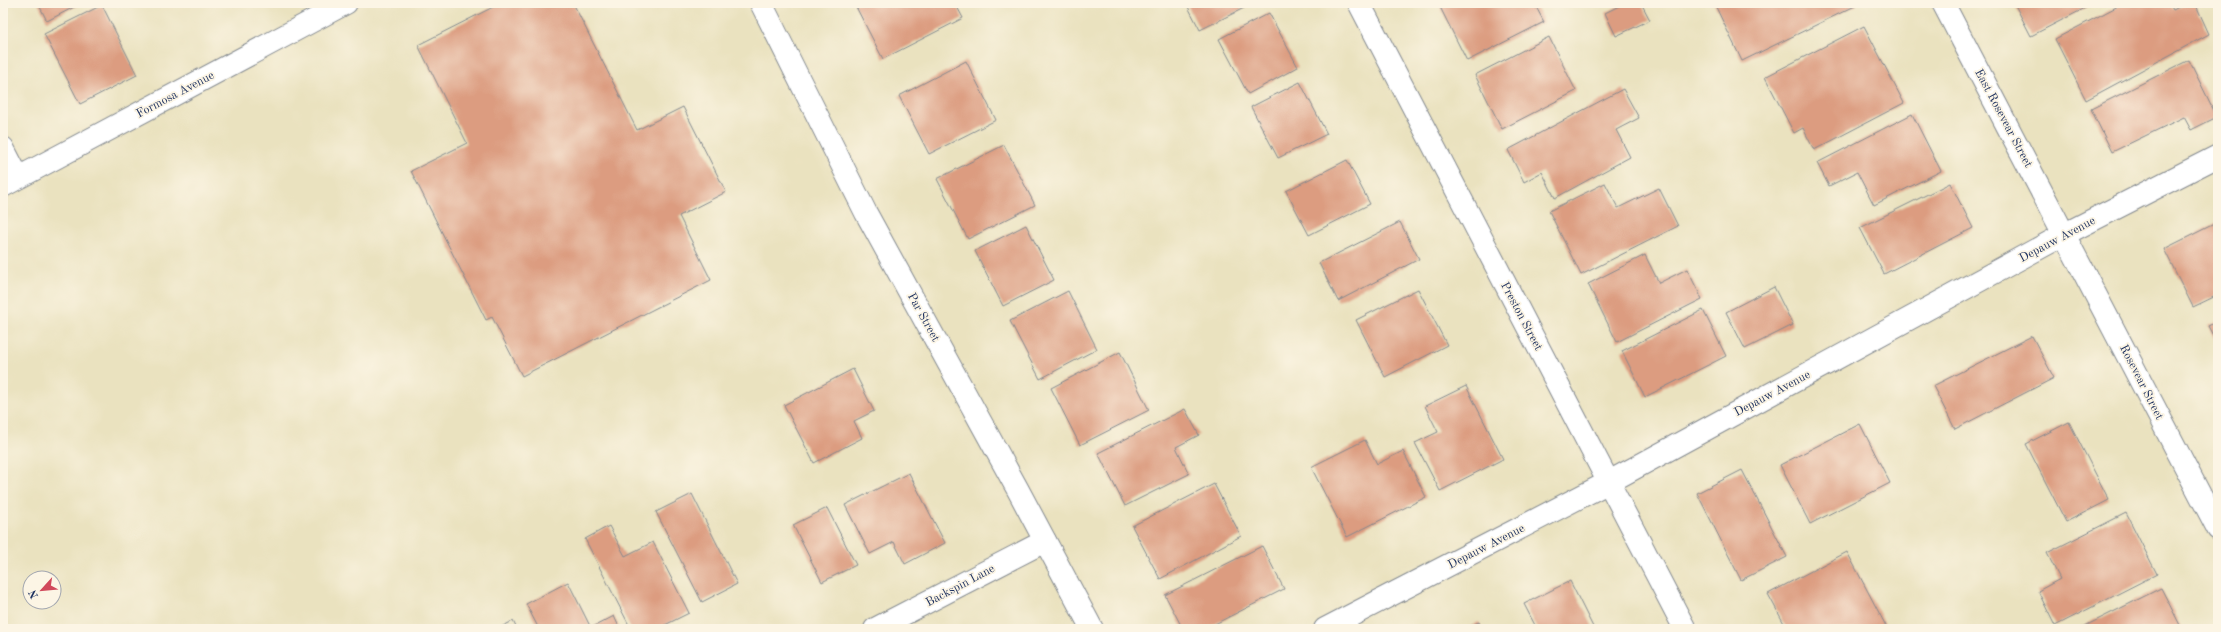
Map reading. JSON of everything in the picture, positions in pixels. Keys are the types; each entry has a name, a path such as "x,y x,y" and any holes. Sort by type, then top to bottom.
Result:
{"street":[{"name":"Formosa Avenue","path":"10,182 346,3"},
{"name":"Par Street","path":"761,3 866,213 1092,629"},
{"name":"Preston Street","path":"1359,3 1685,629"},
{"name":"East Rosevear Street","path":"1943,3 2065,234"},
{"path":"3,148 10,182"},
{"name":"Depauw Avenue","path":"1325,629 1609,482 2065,234 2218,156"},
{"name":"Rosevear Street","path":"2065,234 2218,529"},
{"name":"Backspin Lane","path":"875,629 1045,541"}],"building":[{"path":"38,3 82,3 47,21"},
{"path":"501,3 573,3 637,130 683,107 726,192 679,216 711,280 522,376 492,317 486,320 411,171 467,143 418,45"},
{"path":"854,3 955,3 963,18 883,59"},
{"path":"1186,3 1254,3 1200,30"},
{"path":"1443,3 1534,3 1544,22 1467,61 1439,5"},
{"path":"1625,3 1641,3 1650,20 1616,36 1605,13"},
{"path":"1714,3 1856,3 1857,5 1742,61"},
{"path":"2014,3 2095,3 2031,36"},
{"path":"2124,3 2169,3 2173,10 2187,3 2195,3 2209,34 2086,100 2055,39"},
{"path":"102,5 137,75 80,104 44,34"},
{"path":"1269,13 1298,67 1248,94 1219,39"},
{"path":"1864,26 1904,103 1814,150 1803,128 1794,133 1765,77"},
{"path":"1549,37 1576,91 1502,129 1475,75"},
{"path":"2189,60 2217,117 2191,130 2184,117 2112,152 2091,109"},
{"path":"966,61 996,120 929,154 899,96"},
{"path":"1300,82 1327,134 1278,158 1251,107"},
{"path":"1623,89 1639,118 1616,130 1630,157 1555,198 1542,172 1524,182 1508,150"},
{"path":"1912,114 1941,171 1874,205 1857,172 1829,186 1817,163"},
{"path":"1004,145 1035,205 968,239 937,179"},
{"path":"1347,160 1370,204 1309,235 1286,191"},
{"path":"1605,183 1618,208 1659,188 1678,226 1581,275 1549,211"},
{"path":"1950,183 1973,228 1884,274 1860,228"},
{"path":"1400,222 1419,259 1338,301 1319,263"},
{"path":"2218,222 2218,295 2193,307 2164,249"},
{"path":"1026,225 1054,280 1003,306 975,251"},
{"path":"1645,255 1659,283 1687,269 1702,299 1617,342 1588,284"},
{"path":"1774,287 1793,325 1745,349 1726,312"},
{"path":"1418,289 1447,345 1385,377 1356,320"},
{"path":"1068,291 1097,349 1040,379 1010,321"},
{"path":"1703,310 1726,356 1645,397 1622,351"},
{"path":"2218,321 2218,345 2208,326"},
{"path":"2032,336 2054,378 1955,429 1933,386"},
{"path":"1120,352 1149,410 1080,445 1051,388"},
{"path":"853,369 874,411 854,421 862,438 814,463 784,405"},
{"path":"1466,386 1503,459 1440,491 1415,443 1438,432 1425,406"},
{"path":"1185,409 1199,435 1176,447 1189,474 1125,506 1098,453"},
{"path":"2069,422 2109,500 2066,522 2026,444"},
{"path":"1860,424 1890,483 1810,524 1780,465"},
{"path":"1365,440 1377,464 1403,451 1426,497 1347,537 1311,467"},
{"path":"1742,470 1787,557 1741,580 1697,493"},
{"path":"909,473 945,543 905,564 894,542 870,554 845,505"},
{"path":"1214,484 1241,536 1160,579 1132,526"},
{"path":"692,494 737,584 702,602 656,512"},
{"path":"827,508 856,565 822,582 793,525"},
{"path":"2126,513 2157,574 2055,626 2038,591 2060,579 2047,553"},
{"path":"609,526 625,556 653,542 689,613 657,629 631,629 585,539"},
{"path":"1262,546 1284,589 1205,629 1183,629 1165,595"},
{"path":"1847,552 1886,626 1881,629 1787,629 1768,594"},
{"path":"1570,581 1594,629 1537,629 1524,604"},
{"path":"568,582 591,628 614,616 620,629 539,629 526,604"},
{"path":"2161,588 2182,629 2079,629"},
{"path":"513,621 517,629 497,629"},
{"path":"1479,622 1482,629 1464,629"}]}
